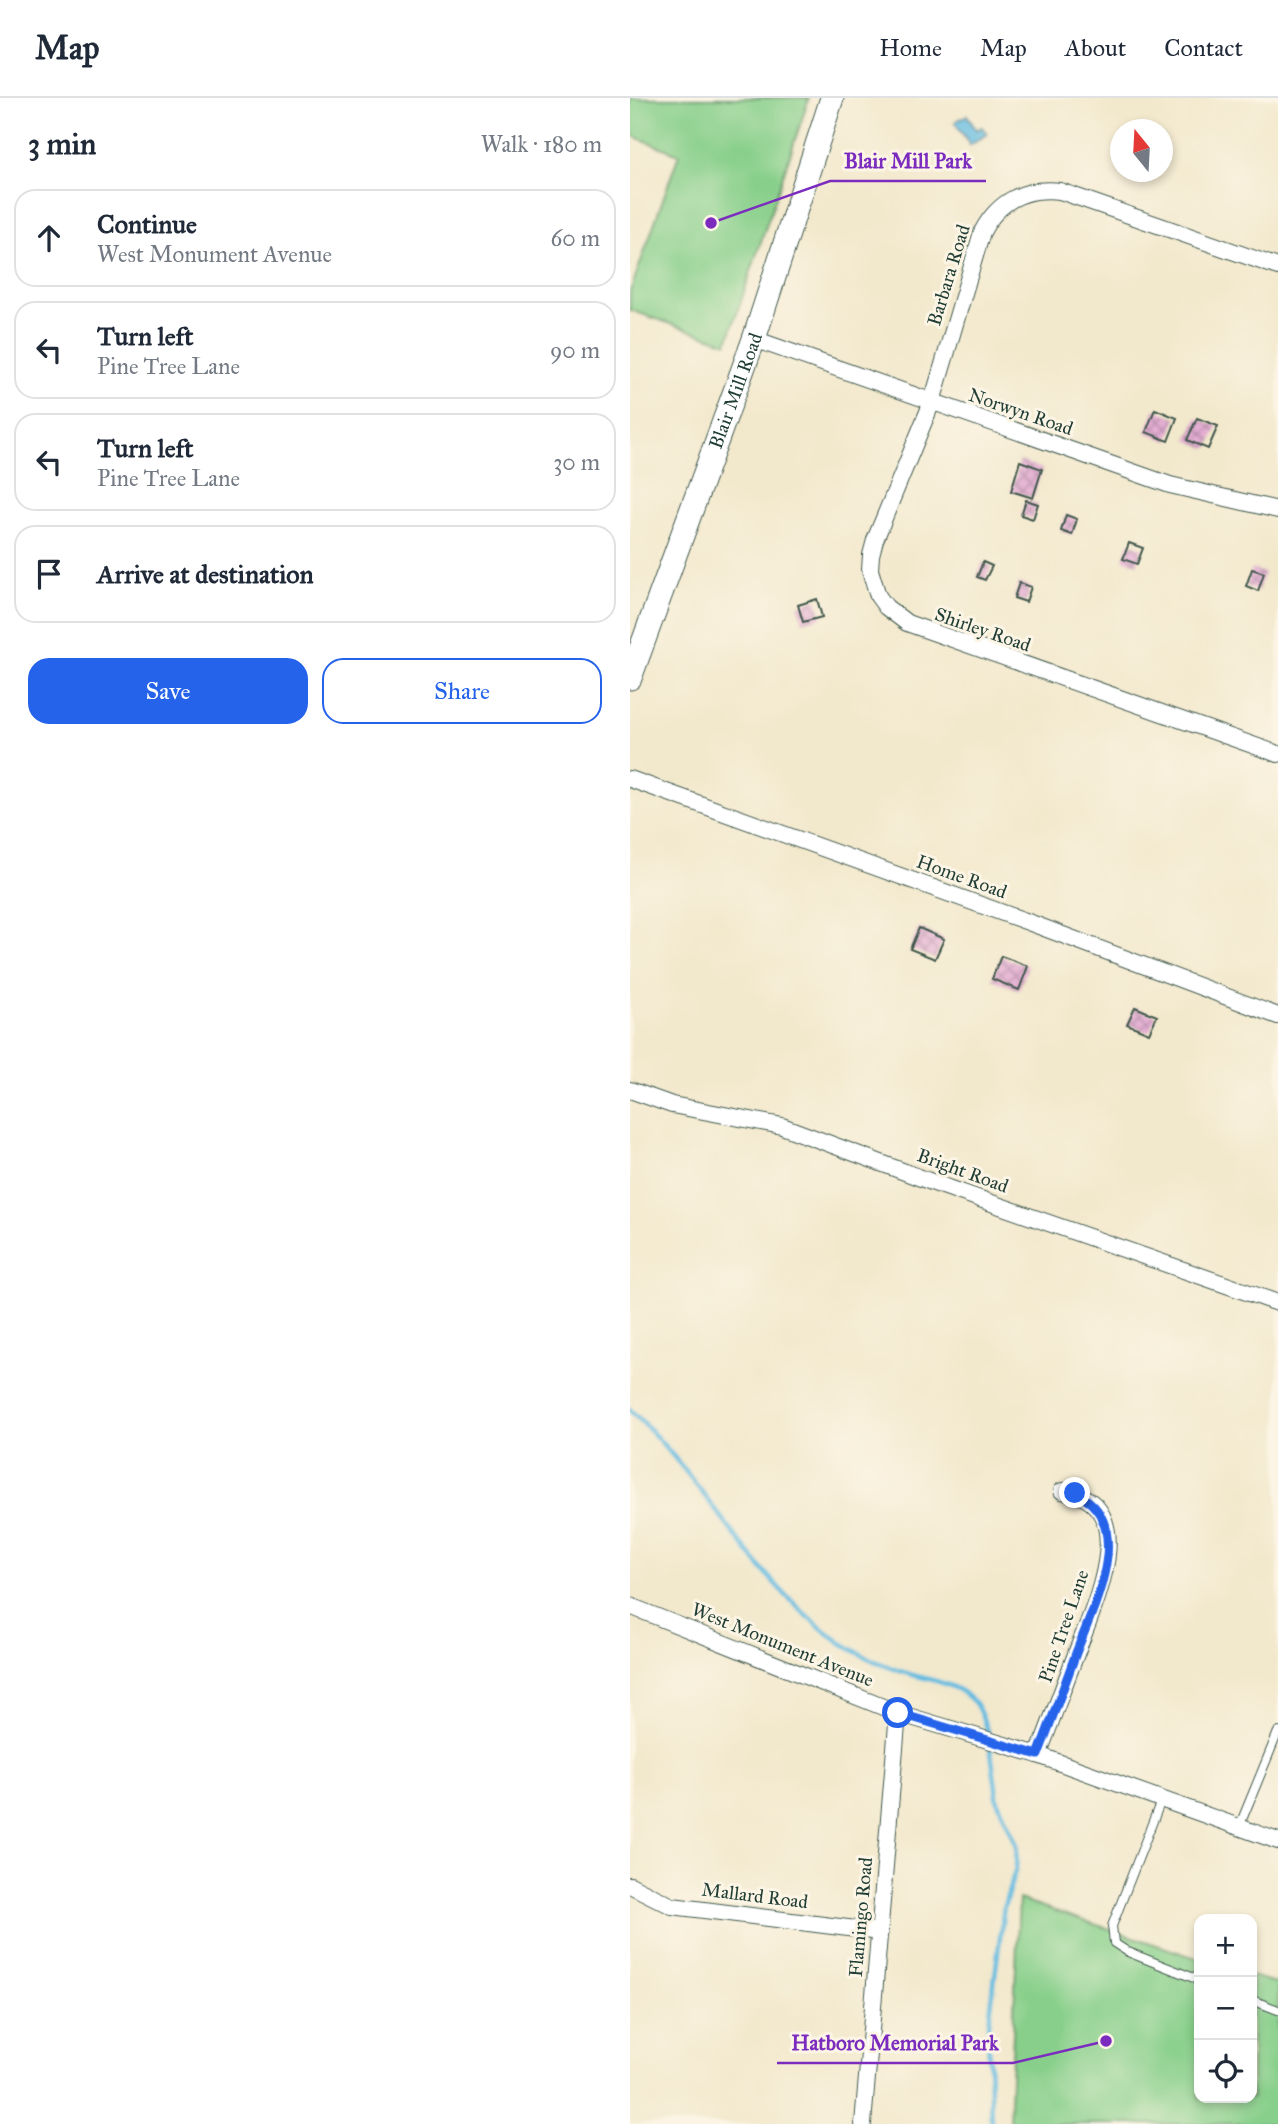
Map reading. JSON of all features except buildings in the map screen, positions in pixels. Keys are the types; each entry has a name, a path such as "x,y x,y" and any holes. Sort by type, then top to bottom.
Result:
{"main road":[{"name":"Blair Mill Road","path":"630,678 754,338 832,98"}],"street":[{"name":"Barbara Road","path":"932,402 982,232 997,209 1020,195 1047,190 1060,191 1278,267"},
{"name":"Norwyn Road","path":"754,338 1170,485 1278,510"},
{"name":"Shirley Road","path":"932,402 871,555 873,583 886,607 918,628 1278,754"},
{"name":"Home Road","path":"630,779 1031,923 1278,1016"},
{"name":"Bright Road","path":"630,1090 671,1105 782,1126 1278,1303"},
{"name":"Pine Tree Lane","path":"1038,1755 1100,1592 1107,1557 1105,1524 1099,1510 1089,1499 1062,1491"},
{"name":"West Monument Avenue","path":"630,1606 898,1713 1038,1755 1278,1841"},
{"name":"Flamingo Road","path":"863,2124 898,1713"},
{"name":"Mallard Road","path":"630,1885 672,1906 880,1932"}],"lane":[{"path":"1239,1827 1278,1732"},
{"path":"1161,1798 1112,1926 1114,1943 1128,1952 1194,1978"},
{"path":"1257,2002 1278,2010"}],"green space":[{"path":"630,98 809,98 727,343 630,310 630,292 679,154 630,135"},
{"path":"1019,1899 1194,1957 1194,2103 1257,2103 1257,1978 1278,1984 1278,2124 1009,2124"}],"water":[{"path":"967,115 976,130 982,127 987,134 970,145 955,122"}],"waterway":[{"path":"630,1410 683,1468 755,1561 809,1617 840,1642 867,1658 957,1689 979,1709 989,1736"},
{"path":"990,1745 998,1802 1017,1845 1016,1868 1004,1906 988,2030 991,2124"}],"place":[{"name":"Blair Mill Park","path":"711,223"},
{"name":"Hatboro Memorial Park","path":"1106,2041"}],"route":[{"path":"898,1713 1038,1755 1100,1592 1107,1557 1105,1524 1099,1510 1089,1499 1075,1493"}]}
